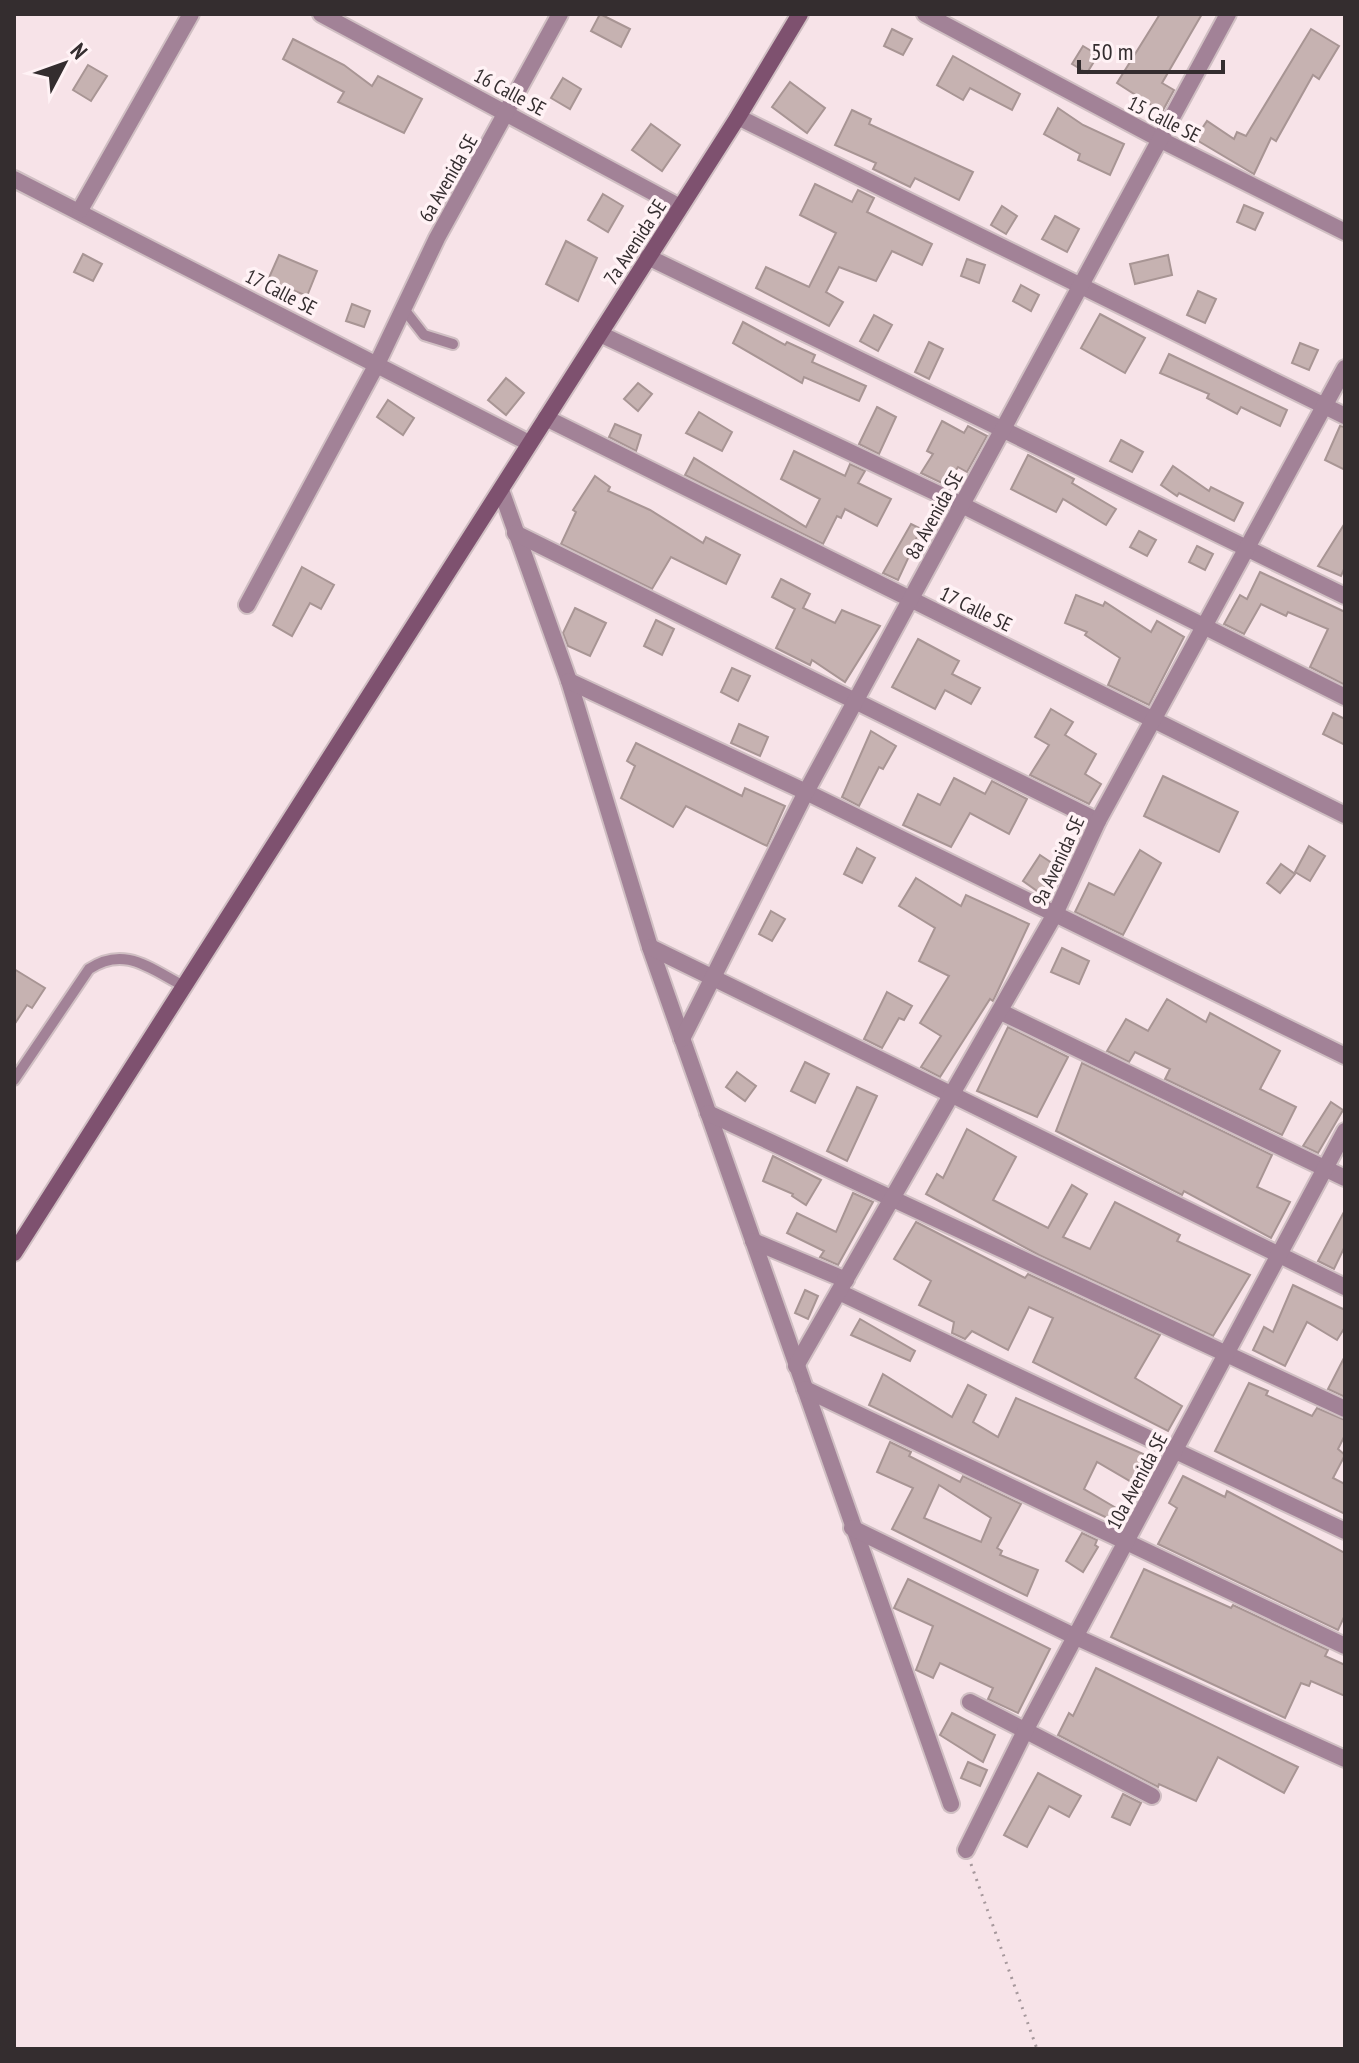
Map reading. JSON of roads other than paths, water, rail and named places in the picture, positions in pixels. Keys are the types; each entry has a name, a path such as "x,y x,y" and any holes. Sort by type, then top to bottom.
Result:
{"street":[{"path":"80,210 191,14"},
{"name":"16 Calle SE","path":"321,14 680,207"},
{"name":"6a Avenida SE","path":"247,605 377,364 437,238 560,14"},
{"name":"7a Avenida SE","path":"14,1253 738,117 800,14"},
{"name":"15 Calle SE","path":"925,14 1161,140 1345,232"},
{"name":"8a Avenida SE","path":"682,1039 806,792 1228,14"},
{"path":"738,117 1345,416"},
{"name":"17 Calle SE","path":"14,179 80,210 529,443"},
{"path":"648,257 1345,596"},
{"path":"600,334 962,505 1345,697"},
{"name":"9a Avenida SE","path":"796,1366 1055,914 1098,821 1345,368"},
{"name":"17 Calle SE","path":"546,418 1345,815"},
{"path":"501,490 569,681 650,947 951,1804"},
{"path":"515,533 1098,821"},
{"path":"569,681 806,792 1345,1056"},
{"path":"650,947 1345,1287"},
{"path":"1001,1012 1345,1178"},
{"path":"708,1113 1345,1409"},
{"name":"10a Avenida SE","path":"966,1850 1026,1729 1345,1131"},
{"path":"753,1241 1176,1451 1345,1531"},
{"path":"805,1389 1345,1646"},
{"path":"852,1528 1076,1637 1345,1759"},
{"path":"970,1702 1152,1796"}],"lane":[{"path":"403,308 424,335 453,344"},
{"path":"14,1080 89,969 104,959 126,957 184,986"}]}
